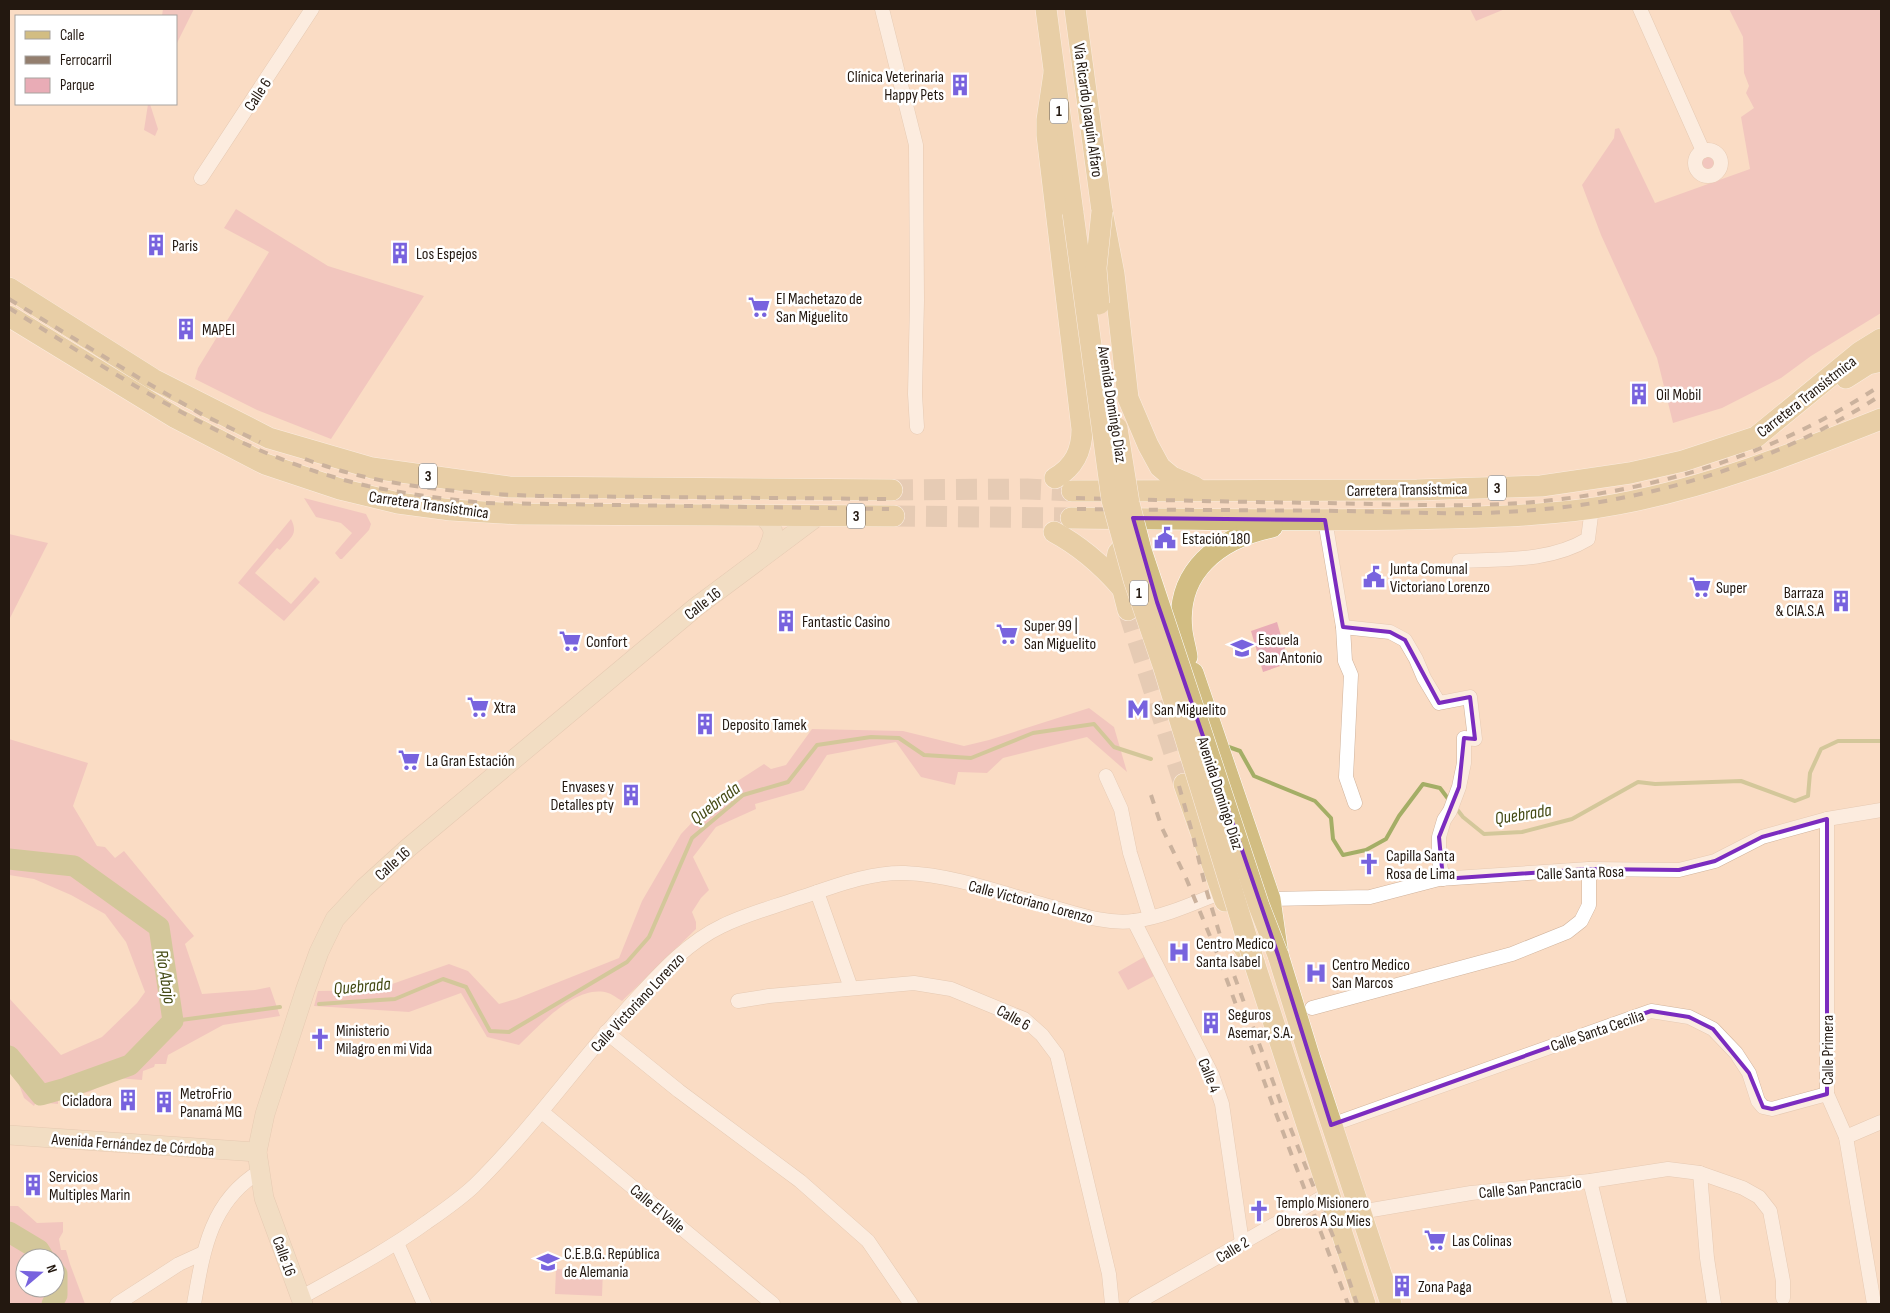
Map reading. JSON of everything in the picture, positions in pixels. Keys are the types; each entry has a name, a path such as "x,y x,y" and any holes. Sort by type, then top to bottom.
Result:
{"main road":[{"name":"Vía Ricardo Joaquín Alfaro","path":"1046,9 1073,213"},
{"name":"Vía Ricardo Joaquín Alfaro","path":"1075,9 1102,212"},
{"path":"1054,73 1047,120 1047,135 1082,418 1088,426 1096,431 1116,428 1122,421 1128,398"},
{"path":"1102,212 1114,274 1128,398 1148,445 1164,472 1190,486 1210,490"},
{"name":"Avenida Domingo Díaz","path":"1102,212 1096,268 1097,286 1109,382 1129,503 1141,550 1259,906 1278,955 1390,1304"},
{"name":"Avenida Domingo Díaz","path":"1073,213 1112,500 1134,580 1163,665 1254,962 1363,1301"},
{"name":"Carretera Transístmica","path":"9,288 153,379 269,438 372,468 509,487 892,490"},
{"name":"Carretera Transístmica","path":"9,316 176,418 265,464 340,489 416,505 452,510 519,514 894,516"},
{"name":"Carretera Transístmica","path":"1082,418 1082,436 1078,454 1063,484 1210,490 1417,490 1541,486 1621,474 1683,461 1756,436 1860,352 1881,339"},
{"path":"1756,436 1810,406 1861,368 1881,361"},
{"path":"1810,448 1881,410"},
{"name":"Carretera Transístmica","path":"1071,518 1325,520 1472,518 1617,505 1699,485 1784,458 1881,419"},
{"path":"762,515 768,520 774,535 766,553"},
{"name":"Calle 16","path":"302,1301 264,1198 257,1152 265,1114 319,952 335,920 349,903 408,848 696,607 819,515"},
{"path":"1187,657 1182,630 1183,604 1190,583 1205,560 1218,548 1235,538 1260,529 1304,520"},
{"path":"1054,532 1077,546 1096,561 1122,588"},
{"path":"1128,610 1116,563 1118,553 1124,546 1133,542 1147,544 1152,551 1270,899 1278,955"},
{"path":"1184,784 1236,933 1254,962"},
{"name":"Avenida Fernández de Córdoba","path":"9,1135 257,1152"}],"street":[{"name":"Calle 6","path":"201,178 312,9"},
{"path":"882,9 916,145 917,300 915,394 917,427"},
{"path":"1640,9 1703,151"},
{"path":"1459,561 1544,556 1578,545 1588,539 1592,508"},
{"path":"1325,520 1343,627 1345,661 1351,675 1346,777 1356,803"},
{"path":"1343,627 1390,632 1405,640 1439,703 1470,697 1475,739 1464,738 1464,763 1456,796 1444,820 1439,837 1439,860 1443,878"},
{"path":"1106,776 1121,809 1130,853 1150,917"},
{"name":"Calle Santa Rosa","path":"1270,899 1370,897 1443,878 1589,869 1679,870 1715,862 1762,836 1827,819 1881,810"},
{"name":"Calle Primera","path":"1827,819 1828,1094 1846,1137 1874,1304"},
{"path":"1312,1008 1512,954 1567,932 1581,921 1589,905 1589,869"},
{"name":"Calle Victoriano Lorenzo","path":"302,1301 397,1244 472,1188 542,1112 606,1032 653,981 681,954 700,939 722,926 817,892 862,878 886,874 906,873 973,884 1087,917 1105,920 1134,921 1222,892"},
{"path":"817,892 851,988"},
{"name":"Calle 4","path":"1134,921 1208,1067 1222,1104 1242,1243"},
{"name":"Calle 6","path":"738,1002 769,996 914,983 951,989 1024,1019 1042,1035 1056,1055 1109,1274 1112,1304"},
{"name":"Calle Santa Cecilia","path":"1332,1125 1651,1011 1689,1017 1713,1029 1736,1053 1749,1073 1758,1101 1763,1107 1772,1108 1828,1094"},
{"path":"606,1032 679,1091 807,1187 868,1241 911,1304"},
{"name":"Calle El Valle","path":"542,1112 773,1304"},
{"path":"1846,1137 1881,1122"},
{"name":"Calle San Pancracio","path":"1360,1212 1471,1193 1590,1181 1668,1169 1700,1173 1743,1188 1759,1197 1770,1210 1783,1280 1783,1298"},
{"path":"194,1304 203,1253 215,1222 235,1190 244,1181 259,1172"},
{"path":"1700,1173 1707,1258 1714,1304"},
{"path":"1590,1181 1620,1304"},
{"name":"Calle 2","path":"1135,1304 1328,1194"},
{"path":"397,1244 424,1304"},
{"path":"117,1304 179,1264 203,1253"}],"highlighted area":[{"path":"1133,518 1325,520 1343,627 1390,632 1405,640 1439,703 1470,697 1475,739 1464,738 1459,787 1439,837 1443,879 1589,869 1679,870 1715,861 1762,837 1827,819 1827,1094 1772,1109 1763,1107 1749,1073 1713,1029 1689,1017 1651,1011 1331,1125 1278,955 1157,602"}],"green space":[{"path":"163,9 194,9 178,41 178,15 162,15"},
{"path":"1470,9 1505,9 1476,21"},
{"path":"1729,9 1881,9 1881,313 1811,356 1781,378 1722,408 1673,423 1657,358 1601,235 1582,185 1614,138 1615,129 1619,128 1655,203 1750,169 1741,117 1754,108 1746,93 1749,86 1744,73 1743,37"},
{"path":"148,105 150,105 158,129 155,136 144,130"},
{"path":"1704,154 1712,154 1717,159 1715,170 1704,172 1699,167 1699,159"},
{"path":"236,209 328,266 424,296 331,439 257,410 195,379 198,368 269,252 224,228"},
{"path":"304,498 366,514 371,524 369,530 340,559 335,553 352,533 341,523 316,517"},
{"path":"291,519 294,529 292,536 280,550 277,548 255,573 291,604 315,577 320,582 284,621 238,583"},
{"path":"9,534 48,543 9,620"},
{"path":"1277,622 1289,663 1263,672 1251,631"},
{"path":"1089,708 1114,727 1127,772 1087,737 1003,758 987,773 958,772 955,785 921,777 896,742 827,755 804,790 755,804 756,809 716,827 693,857 709,890 692,912 696,922 696,929 622,1001 608,993 584,994 559,1008 519,1045 487,1037 461,993 409,1012 314,1006 318,991 375,990 449,964 468,971 499,1004 619,958 642,901 681,834 722,791 764,764 771,769 786,765 812,729 903,731 964,746 989,740"},
{"path":"9,739 88,763 73,806 97,846 105,847 115,858 124,851 194,936 185,944 202,994 270,987 280,1016 223,1025 168,1055 166,1064 155,1064 154,1067 143,1071 142,1080 116,1078 89,1092 58,1100 58,1104 36,1102 34,1106 24,1098 18,1082 9,1072 9,998 61,1055 102,1037 137,1003 145,992 126,942 105,914 71,895 34,879 9,875"},
{"path":"1144,957 1154,976 1128,990 1118,972"},
{"path":"9,1206 18,1206 37,1223 63,1222 63,1232 59,1239 61,1248 15,1248 15,1298 65,1298 66,1250 85,1304 9,1304"},
{"path":"556,1269 603,1270 602,1296 555,1294"}],"waterway":[{"name":"Quebrada","path":"319,1004 395,999 443,979 466,987 490,1031 509,1032 627,962 649,937 692,838 743,795 788,782 817,745 871,737 899,738 924,755 971,758 1033,733 1094,724 1114,747 1151,759"},
{"name":"Quebrada","path":"1456,808 1463,817 1484,834 1522,832 1572,819 1638,782 1655,784 1741,781 1795,801 1808,796 1810,773 1821,749 1838,741 1881,741"},
{"name":"Quebrada","path":"1226,746 1240,751 1254,776 1315,801 1331,818 1333,839 1343,855 1366,850 1386,839 1399,816 1423,784 1440,788 1449,800"},
{"name":"Río Abajo","path":"9,859 74,866 159,927 173,1021 130,1065 41,1095 9,1056"},
{"name":"Quebrada","path":"173,1021 280,1007"},
{"name":"Río Abajo","path":"9,1232 36,1248"},
{"name":"Río Abajo","path":"52,1304 55,1298"}],"tunnel":[{"path":"892,490 1027,489 1072,491"},
{"path":"894,516 1071,518"},
{"path":"1128,610 1184,784"}],"railway":[{"path":"9,299 203,415 260,442"},
{"path":"9,308 137,387 226,435 319,473 368,486 484,503 889,509"},
{"path":"1076,498 1455,505 1508,504 1580,497 1671,478 1759,449 1842,409 1881,385"},
{"path":"1077,509 1462,513 1510,512 1579,505 1624,498 1669,487 1714,474 1758,458 1801,440 1842,419 1881,395"},
{"path":"305,459 333,469 391,482 480,493 539,496 888,499"},
{"path":"1179,786 1223,945 1283,1109 1342,1259 1357,1304"},
{"path":"1151,795 1162,828 1186,878 1217,953 1348,1304"}],"place":[{"name":"Clínica Veterinaria Happy Pets","path":"960,85"},
{"name":"Paris","path":"156,245"},
{"name":"Los Espejos","path":"400,253"},
{"name":"El Machetazo de San Miguelito","path":"759,307"},
{"name":"MAPEI","path":"186,329"},
{"name":"Oil Mobil","path":"1639,394"},
{"name":"Estación 180","path":"1165,538"},
{"name":"Junta Comunal Victoriano Lorenzo","path":"1374,577"},
{"name":"Super","path":"1700,587"},
{"name":"Barraza & CIA.S.A","path":"1841,601"},
{"name":"Fantastic Casino","path":"786,621"},
{"name":"Super 99 | San Miguelito","path":"1007,634"},
{"name":"Confort","path":"570,641"},
{"name":"Escuela San Antonio","path":"1242,648"},
{"name":"Xtra","path":"478,707"},
{"name":"San Miguelito","path":"1138,709"},
{"name":"Deposito Tamek","path":"705,724"},
{"name":"La Gran Estación","path":"409,760"},
{"name":"Envases y Detalles pty","path":"631,795"},
{"name":"Capilla Santa Rosa de Lima","path":"1369,864"},
{"name":"Centro Medico Santa Isabel","path":"1179,952"},
{"name":"Centro Medico San Marcos","path":"1316,973"},
{"name":"Seguros Asemar, S.A.","path":"1211,1023"},
{"name":"Ministerio Milagro en mi Vida","path":"320,1039"},
{"name":"Cicladora","path":"128,1100"},
{"name":"MetroFrio Panamá MG","path":"164,1102"},
{"name":"Servicios Multiples Marin","path":"33,1185"},
{"name":"Templo Misionero Obreros A Su Mies","path":"1259,1211"},
{"name":"Las Colinas","path":"1435,1240"},
{"name":"C.E.B.G. República de Alemania","path":"548,1262"},
{"name":"Zona Paga","path":"1402,1286"}]}
